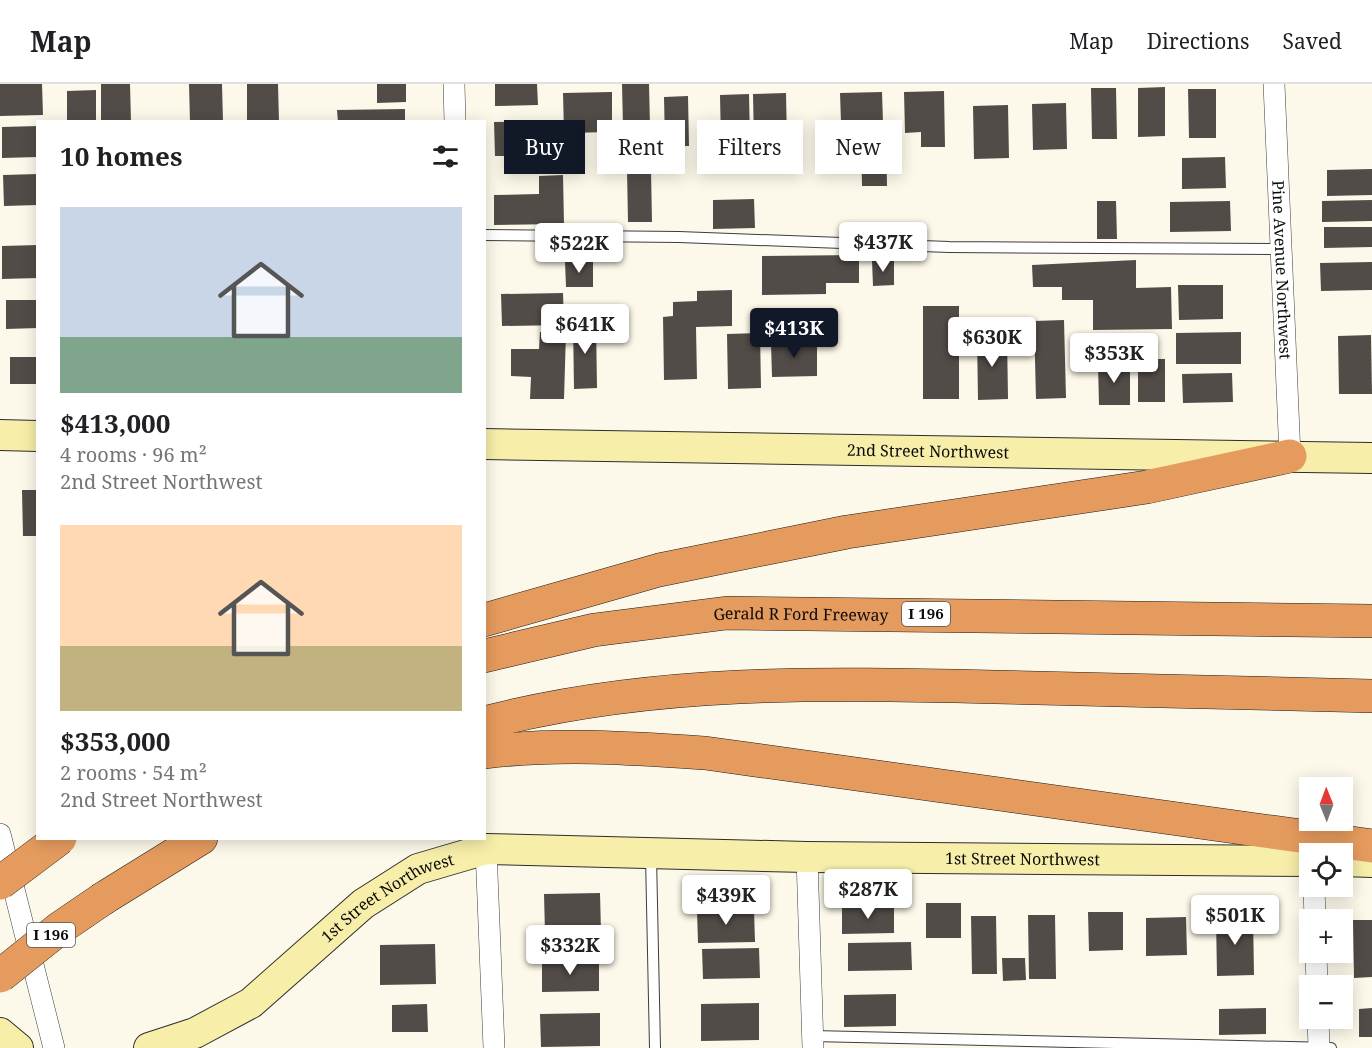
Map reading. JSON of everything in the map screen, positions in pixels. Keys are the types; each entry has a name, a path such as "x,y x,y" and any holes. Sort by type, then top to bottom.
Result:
{"highway":[{"path":"486,619 671,567 847,532 1148,487 1290,456"},
{"name":"Gerald R Ford Freeway","path":"486,656 594,630 727,613 1372,621"},
{"path":"486,723 602,698 726,686 889,684 1372,696"},
{"path":"486,752 524,747 602,746 705,753 1372,846"},
{"path":"0,883 57,840"},
{"name":"I 196","path":"0,976 60,928 198,840"}],"street":[{"path":"454,84 455,120"},
{"name":"Pine Avenue Northwest","path":"1274,84 1290,456"},
{"path":"0,435 36,436"},
{"name":"2nd Street Northwest","path":"486,444 1372,458"},
{"path":"0,834 54,1048"},
{"path":"486,849 494,1048"},
{"name":"1st Street Northwest","path":"149,1048 195,1033 251,1003 363,904 418,869 486,849 807,857 1299,861"},
{"path":"807,857 813,1042"},
{"path":"1353,861 1372,862"},
{"path":"1318,1029 1319,1048"},
{"path":"0,1033 18,1048"}],"lane":[{"path":"486,235 678,237 949,247 1281,249"},
{"path":"651,853 655,1048"},
{"path":"813,1042 1331,1048"}],"building":[{"path":"0,84 42,84 43,115 0,116"},
{"path":"101,84 130,84 131,120 101,120"},
{"path":"189,84 222,84 223,120 190,120"},
{"path":"247,84 278,84 279,120 247,120"},
{"path":"377,84 406,84 406,102 377,103"},
{"path":"495,84 537,84 538,105 495,106"},
{"path":"622,84 649,84 650,120 623,120"},
{"path":"1165,87 1165,136 1138,137 1138,88"},
{"path":"1091,88 1116,88 1117,139 1092,139"},
{"path":"1188,89 1216,89 1216,138 1189,138"},
{"path":"96,90 96,120 67,120 67,91"},
{"path":"944,91 945,147 921,147 921,132 905,133 904,92"},
{"path":"612,92 612,120 597,120 597,132 585,133 585,120 564,120 563,93"},
{"path":"882,92 883,120 841,120 840,93"},
{"path":"786,93 787,120 754,120 753,94"},
{"path":"749,94 750,120 721,120 720,95"},
{"path":"688,96 689,146 685,146 685,120 664,120 664,97"},
{"path":"1066,103 1067,149 1033,150 1032,104"},
{"path":"1008,105 1009,158 974,159 973,106"},
{"path":"405,109 405,120 338,120 337,110"},
{"path":"494,122 504,122 504,156 495,156"},
{"path":"36,126 36,157 2,158 2,127"},
{"path":"1225,157 1226,188 1182,189 1182,158"},
{"path":"1372,169 1372,195 1327,196 1327,170"},
{"path":"36,174 36,205 4,206 3,175"},
{"path":"627,174 651,174 652,222 628,222"},
{"path":"862,174 887,174 887,186 862,186"},
{"path":"563,175 564,224 494,225 494,195 539,194 539,176"},
{"path":"754,199 755,228 713,229 713,200"},
{"path":"1372,200 1372,221 1322,222 1322,201"},
{"path":"1097,201 1116,201 1117,239 1097,239"},
{"path":"1230,201 1231,231 1170,232 1170,202"},
{"path":"1324,227 1372,227 1372,247 1324,248"},
{"path":"36,245 36,278 2,279 2,246"},
{"path":"859,255 859,283 826,283 826,294 762,295 762,256"},
{"path":"1136,260 1136,288 1171,287 1172,329 1093,330 1093,300 1062,300 1062,287 1033,287 1032,265"},
{"path":"565,261 593,261 593,287 566,287"},
{"path":"872,261 894,261 894,285 873,286"},
{"path":"1372,262 1372,290 1321,291 1320,263"},
{"path":"1178,285 1223,285 1223,319 1179,320"},
{"path":"732,290 732,326 696,327 697,379 664,380 663,317 673,316 673,302 697,301 697,291"},
{"path":"563,293 564,325 502,326 501,294"},
{"path":"6,300 36,300 36,328 6,329"},
{"path":"923,306 959,306 959,399 923,399"},
{"path":"1064,320 1066,398 1036,399 1034,321"},
{"path":"573,322 596,322 597,388 574,389"},
{"path":"540,332 566,332 564,399 530,399 531,377 511,376 511,349 539,349"},
{"path":"1241,332 1241,364 1176,364 1176,333"},
{"path":"760,333 761,388 728,389 727,334"},
{"path":"1007,335 1008,399 978,400 977,336"},
{"path":"1371,335 1372,394 1339,394 1338,336"},
{"path":"817,342 817,376 772,377 771,343"},
{"path":"10,357 36,357 36,384 10,384"},
{"path":"1138,359 1165,359 1165,402 1138,402"},
{"path":"1098,364 1130,364 1130,405 1099,405"},
{"path":"1232,373 1233,402 1183,403 1182,374"},
{"path":"22,490 36,490 36,536 23,536"},
{"path":"600,893 601,932 545,933 544,894"},
{"path":"926,903 961,903 961,938 926,938"},
{"path":"894,905 894,933 842,934 842,906"},
{"path":"754,910 755,942 698,943 697,911"},
{"path":"1088,912 1123,912 1123,950 1089,951"},
{"path":"1028,915 1055,915 1056,979 1029,979"},
{"path":"971,916 996,916 997,974 972,974"},
{"path":"1253,916 1254,975 1217,976 1216,917"},
{"path":"1186,917 1187,955 1146,956 1146,918"},
{"path":"1353,920 1372,920 1372,977 1354,978"},
{"path":"911,942 912,970 848,971 848,943"},
{"path":"435,944 436,984 380,985 380,945"},
{"path":"759,948 760,978 703,979 702,949"},
{"path":"1002,958 1025,958 1026,980 1003,981"},
{"path":"599,961 599,991 542,992 542,962"},
{"path":"896,994 896,1026 844,1027 844,995"},
{"path":"759,1003 759,1040 701,1041 701,1004"},
{"path":"427,1004 428,1032 392,1032 392,1005"},
{"path":"1266,1008 1266,1034 1219,1035 1219,1009"},
{"path":"1372,1008 1372,1037 1359,1037 1359,1009"},
{"path":"600,1013 600,1046 541,1047 540,1014"}]}
